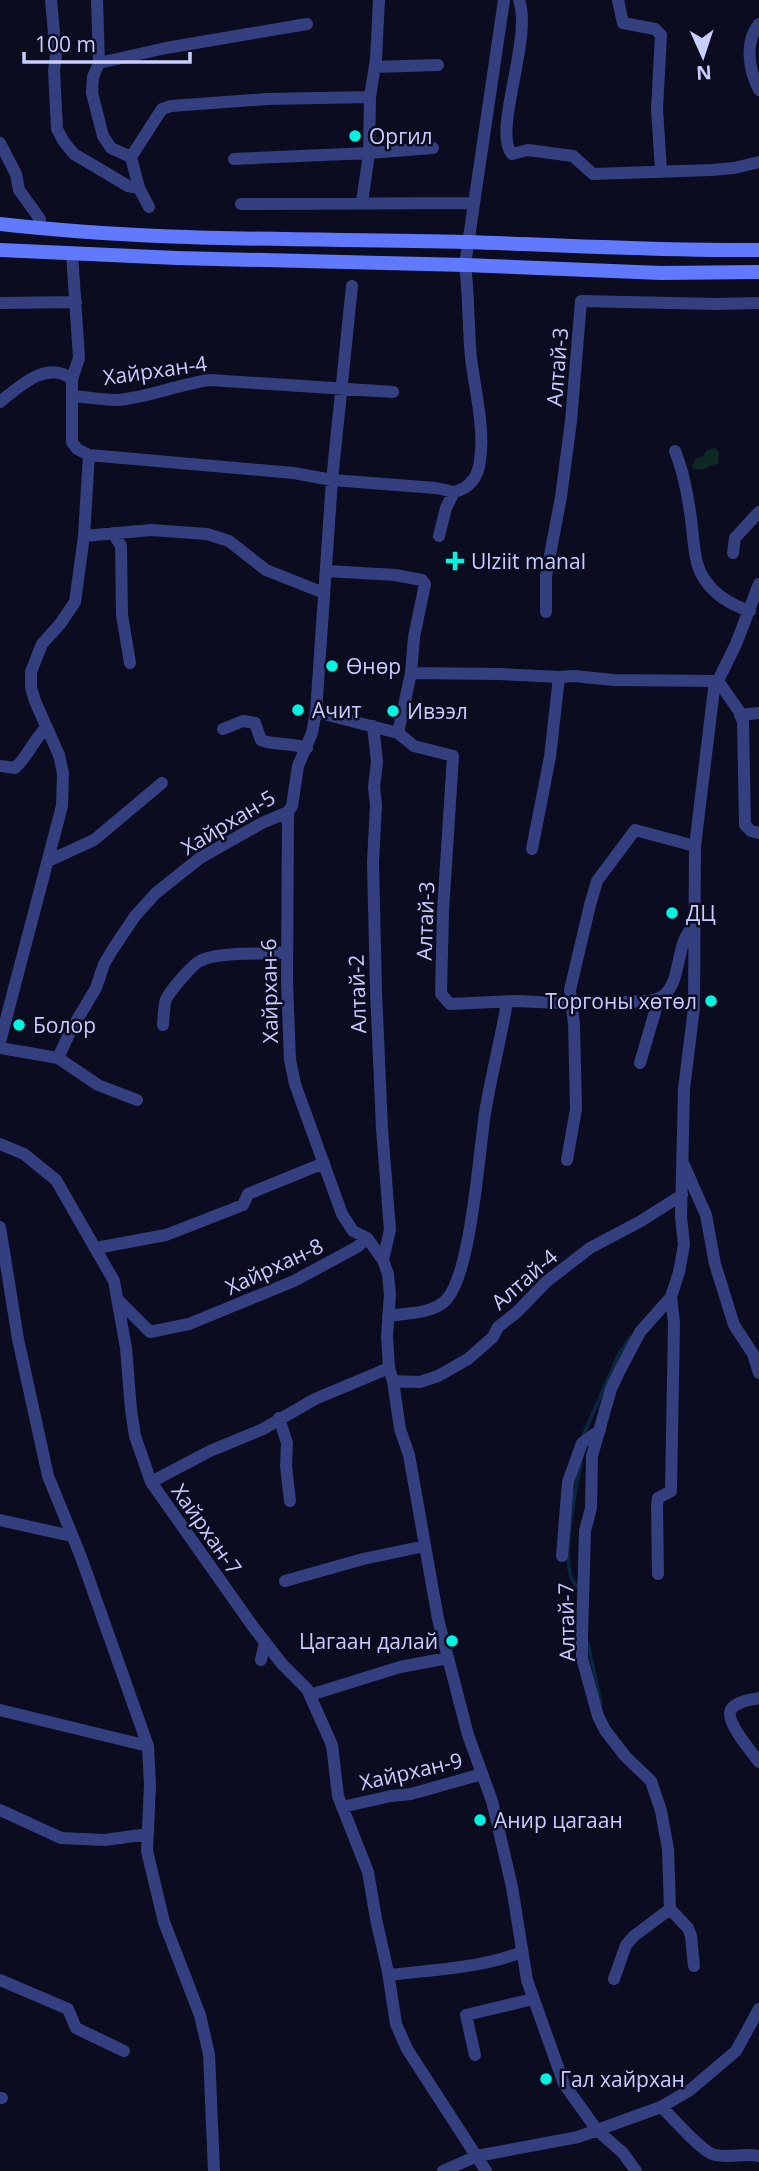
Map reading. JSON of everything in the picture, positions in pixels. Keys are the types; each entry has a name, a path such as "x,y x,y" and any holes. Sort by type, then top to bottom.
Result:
{"main road":[{"path":"0,225 44,224 178,237 759,250"},
{"path":"0,250 661,273 759,272"}],"street":[{"path":"51,0 57,55 54,81 57,128 74,154 128,186 139,188"},
{"path":"97,0 99,63 93,77 92,93 103,136 111,148 131,157"},
{"path":"362,203 369,153 370,97 375,67 379,0"},
{"path":"72,253 79,358 72,379 72,442 77,449 89,455 294,473 332,480 436,488 454,492 465,489 473,480 480,463 481,445 465,265 503,0"},
{"path":"519,0 522,7 522,43 505,133 507,148 512,154 528,150 573,156 593,174 734,168 759,162"},
{"path":"618,0 623,23 655,29 661,35 657,108 661,170"},
{"path":"99,63 166,48 307,24"},
{"path":"759,24 751,40 749,54 759,90"},
{"path":"375,67 438,65"},
{"path":"149,207 139,188 131,157 162,109 171,106 267,99 370,97"},
{"path":"0,143 16,174 19,190 44,224"},
{"path":"234,159 433,148"},
{"path":"241,204 474,203"},
{"path":"316,712 398,733 425,584 422,580 412,578 327,571 332,480 352,286"},
{"name":"Алтай-3","path":"545,612 546,576 561,497 571,421 582,300 759,303"},
{"path":"0,303 76,302"},
{"path":"0,402 31,377 52,372 64,373 72,379"},
{"name":"Хайрхан-4","path":"74,396 117,400 210,380 393,392"},
{"path":"676,451 683,471 697,564 704,578 730,604 755,610"},
{"path":"0,1042 62,806 63,773 59,755 31,687 32,673 41,644 60,624 75,602 84,536 89,455"},
{"path":"439,536 446,508 454,492"},
{"path":"733,553 734,538 759,512"},
{"path":"84,536 151,530 207,534 229,541 266,570 324,593"},
{"path":"113,533 121,546 122,615 130,663"},
{"name":"Хайрхан-5","path":"58,1058 96,988 104,964 135,916 156,893 200,858 262,823 288,812 292,806 298,766 307,748 316,712 327,571"},
{"path":"759,584 755,610 743,622 711,704 695,846 694,1008 684,1089 682,1160 706,1215 715,1264 734,1325 753,1354 759,1373"},
{"path":"411,673 574,676 666,682 718,681"},
{"path":"532,849 550,757 559,677"},
{"path":"718,681 743,722 746,825 751,831 759,833"},
{"path":"740,715 759,713"},
{"path":"223,729 243,721 255,723 261,740 267,743 292,743 307,748"},
{"name":"Алтай-2","path":"373,726 377,762 373,862 376,991 390,1230 383,1260"},
{"path":"0,766 15,768 23,761 36,737 47,728"},
{"name":"Алтай-3","path":"398,733 414,746 453,756 454,761 443,911 441,995 450,1003 571,1001"},
{"path":"48,861 94,840 162,783"},
{"name":"Хайрхан-6","path":"288,812 290,1060 295,1084 324,1163"},
{"path":"566,1160 576,1109 574,1024 570,990 597,881 635,831 695,846"},
{"path":"640,1063 659,998 672,985 683,943 688,930 695,925"},
{"path":"163,1025 165,998 201,960 222,955 288,952"},
{"path":"621,1003 659,998"},
{"path":"388,1316 421,1311 445,1301 460,1273 473,1209 486,1110 507,1002"},
{"path":"0,1048 58,1058 98,1085 136,1100"},
{"name":"Хайрхан-7","path":"0,1144 24,1154 56,1180 114,1281 128,1361 135,1436 151,1482 265,1642 310,1695 332,1745 342,1807"},
{"name":"Алтай-7","path":"670,1909 668,1849 661,1811 651,1781 625,1756 605,1730 582,1658 586,1531 591,1508 593,1455 611,1389 640,1332 671,1297 679,1272 684,1245 682,1160"},
{"path":"96,1248 166,1235 189,1227 243,1205 248,1194 324,1163 342,1214 353,1231 367,1238 383,1260 388,1274 389,1368 394,1381 400,1429 409,1455 438,1619 468,1735 482,1774"},
{"name":"Алтай-4","path":"394,1381 420,1382 438,1376 468,1359 547,1282 590,1248 682,1195"},
{"path":"0,1227 18,1339 48,1476 81,1556 148,1746 150,1786 147,1851 164,1922 200,2015 209,2054 215,2167"},
{"name":"Хайрхан-8","path":"119,1300 150,1332 189,1324 294,1281 357,1247 367,1238"},
{"name":"Алтай-7","path":"658,1574 658,1498 671,1491 673,1472 674,1323 671,1297"},
{"path":"151,1482 210,1451 262,1429 316,1399 389,1368"},
{"path":"279,1418 288,1443 286,1466 290,1501"},
{"name":"Алтай-7","path":"562,1556 568,1482 582,1443 600,1430"},
{"path":"0,1520 71,1536"},
{"path":"285,1581 363,1559 425,1546"},
{"path":"261,1660 265,1642"},
{"path":"310,1695 400,1667 448,1658"},
{"path":"759,1698 743,1702 733,1707 730,1712 730,1721 759,1762"},
{"path":"0,1710 148,1746"},
{"name":"Хайрхан-9","path":"486,2171 407,2049 396,2024 368,1872 342,1807 411,1794 482,1774 492,1801 512,1888 533,1999 564,2084 597,2130 623,2153 636,2171"},
{"path":"0,1810 61,1838 105,1840 148,1834"},
{"path":"614,1979 626,1945 639,1931 670,1909 688,1928 694,1966"},
{"path":"389,1975 493,1961 523,1952"},
{"path":"0,1980 68,2009 76,2028 124,2051"},
{"path":"475,2055 466,2015 533,1999"},
{"path":"443,2171 477,2156 578,2137 661,2107 690,2090 736,2051 759,2009"},
{"path":"661,2107 710,2154 728,2157 747,2153 759,2156"},
{"path":"477,2156 480,2171"}],"green space":[{"path":"715,448 719,452 718,463 702,470 692,468 695,459"}],"waterway":[{"path":"582,1438 619,1354 630,1338"},
{"path":"579,1588 572,1579 568,1555 581,1463"},
{"path":"588,1643 601,1704"}],"place":[{"name":"Оргил","path":"355,136"},
{"name":"Ulziit manal","path":"455,561"},
{"name":"Өнөр","path":"332,666"},
{"name":"Ачит","path":"298,710"},
{"name":"Ивээл","path":"393,711"},
{"name":"ДЦ","path":"672,913"},
{"name":"Торгоны хөтөл","path":"711,1001"},
{"name":"Болор","path":"19,1025"},
{"name":"Цагаан далай","path":"452,1641"},
{"name":"Анир цагаан","path":"480,1820"},
{"name":"Гал хайрхан","path":"546,2079"}]}
